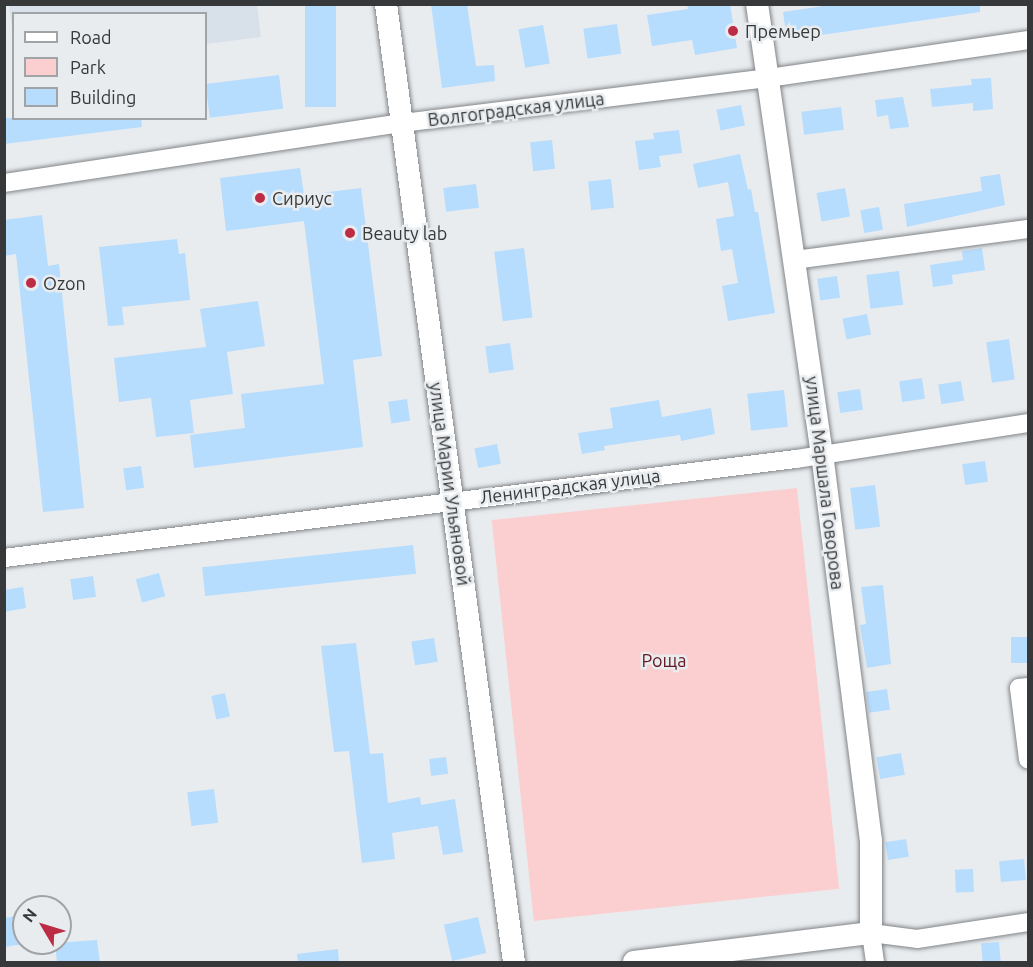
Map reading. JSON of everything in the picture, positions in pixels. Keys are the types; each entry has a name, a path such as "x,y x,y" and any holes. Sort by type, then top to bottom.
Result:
{"street":[{"name":"улица Марии Ульяновой","path":"386,4 514,963"},
{"name":"улица Маршала Говорова","path":"757,4 822,455 871,841 871,933 875,963"},
{"name":"Волгоградская улица","path":"4,183 402,123 768,78 1029,40"},
{"path":"795,260 1029,229"},
{"name":"Ленинградская улица","path":"4,558 822,455 1029,423"},
{"path":"1024,687 1029,759"},
{"path":"634,963 871,933 917,939 1029,922"}],"shaded area":[{"path":"9,5 257,5 261,37 207,44 207,12 12,12 12,29"}],"green space":[{"name":"Роща","path":"797,488 839,889 534,921 492,520"}],"building":[{"path":"305,4 336,4 336,107 305,107"},
{"path":"431,4 467,4 476,66 494,65 495,81 442,88"},
{"path":"687,4 730,4 737,48 695,55 692,40 652,46 647,15 688,9"},
{"path":"837,4 980,4 980,12 787,40 783,12"},
{"path":"617,24 621,54 588,58 583,29"},
{"path":"543,25 550,63 525,68 518,29"},
{"path":"279,75 283,109 210,118 207,84"},
{"path":"991,78 993,109 973,111 973,103 932,107 930,89 972,85 971,79"},
{"path":"903,97 909,127 890,129 888,115 877,117 875,100"},
{"path":"741,105 745,126 720,130 716,110"},
{"path":"841,107 844,130 804,135 801,112"},
{"path":"4,118 12,118 12,120 141,120 142,127 4,144"},
{"path":"679,130 682,153 659,156 661,167 639,170 635,141 654,139 653,133"},
{"path":"552,140 555,169 533,171 530,142"},
{"path":"740,154 748,190 751,189 755,212 758,212 775,313 728,321 722,286 738,283 732,249 721,251 716,219 734,216 728,182 698,188 693,164"},
{"path":"300,168 304,195 361,188 382,356 353,360 363,447 194,468 190,435 245,428 241,394 324,384 304,221 226,231 220,178"},
{"path":"1000,174 1005,205 907,227 904,204 982,191 980,177"},
{"path":"611,179 614,208 591,210 588,181"},
{"path":"476,184 479,208 446,212 443,188"},
{"path":"845,188 850,217 821,222 816,193"},
{"path":"879,207 883,230 864,233 860,210"},
{"path":"42,215 48,266 59,264 84,508 43,512 16,254 4,256 4,220"},
{"path":"177,239 179,254 185,253 190,300 122,307 124,325 108,326 99,247"},
{"path":"524,248 533,317 503,321 494,252"},
{"path":"982,248 985,270 952,275 953,284 933,287 930,265 963,260 962,251"},
{"path":"899,271 903,305 870,309 866,275"},
{"path":"837,276 840,298 820,301 817,279"},
{"path":"258,301 265,346 227,352 233,394 190,400 194,433 156,437 151,398 119,402 114,358 206,347 200,309"},
{"path":"867,314 871,335 846,339 842,319"},
{"path":"1009,339 1015,380 992,383 986,342"},
{"path":"510,343 514,370 489,373 485,346"},
{"path":"922,378 925,399 902,402 899,381"},
{"path":"961,381 964,401 941,404 938,385"},
{"path":"860,389 863,410 840,413 837,392"},
{"path":"784,390 788,427 751,431 747,394"},
{"path":"407,399 410,421 391,423 388,402"},
{"path":"659,400 662,417 711,408 715,434 681,441 680,435 604,446 605,450 582,454 578,433 613,428 610,408"},
{"path":"497,444 501,464 478,468 474,448"},
{"path":"985,461 988,482 965,485 962,464"},
{"path":"141,466 144,488 126,490 123,469"},
{"path":"875,485 880,527 855,530 850,488"},
{"path":"413,545 416,574 205,596 202,567"},
{"path":"159,573 165,596 142,602 136,579"},
{"path":"93,576 96,597 73,600 70,579"},
{"path":"883,585 891,664 867,668 860,625 866,624 861,587"},
{"path":"23,587 26,608 4,612 4,590"},
{"path":"1011,637 1028,637 1028,663 1011,663"},
{"path":"434,638 438,662 415,665 411,642"},
{"path":"356,643 370,754 383,753 388,803 420,797 421,805 455,799 463,852 443,855 438,826 392,833 395,859 362,863 349,751 334,752 321,646"},
{"path":"887,689 890,710 869,713 866,692"},
{"path":"225,693 230,716 216,719 211,696"},
{"path":"901,753 905,775 880,779 876,757"},
{"path":"446,757 448,774 431,776 429,759"},
{"path":"214,789 218,823 191,826 187,792"},
{"path":"906,839 909,857 888,860 885,842"},
{"path":"1024,859 1026,880 1001,882 999,861"},
{"path":"973,869 974,892 956,893 955,870"},
{"path":"12,917 12,946 4,947 4,918"},
{"path":"478,917 486,953 452,961 444,925"},
{"path":"97,940 100,963 57,963 56,955 72,955 72,942"},
{"path":"999,942 1001,962 983,962 981,944"},
{"path":"338,949 339,963 298,963 297,954"}],"place":[{"name":"Премьер","path":"733,31"},
{"name":"Сириус","path":"260,198"},
{"name":"Beauty lab","path":"350,233"},
{"name":"Ozon","path":"31,283"}]}
